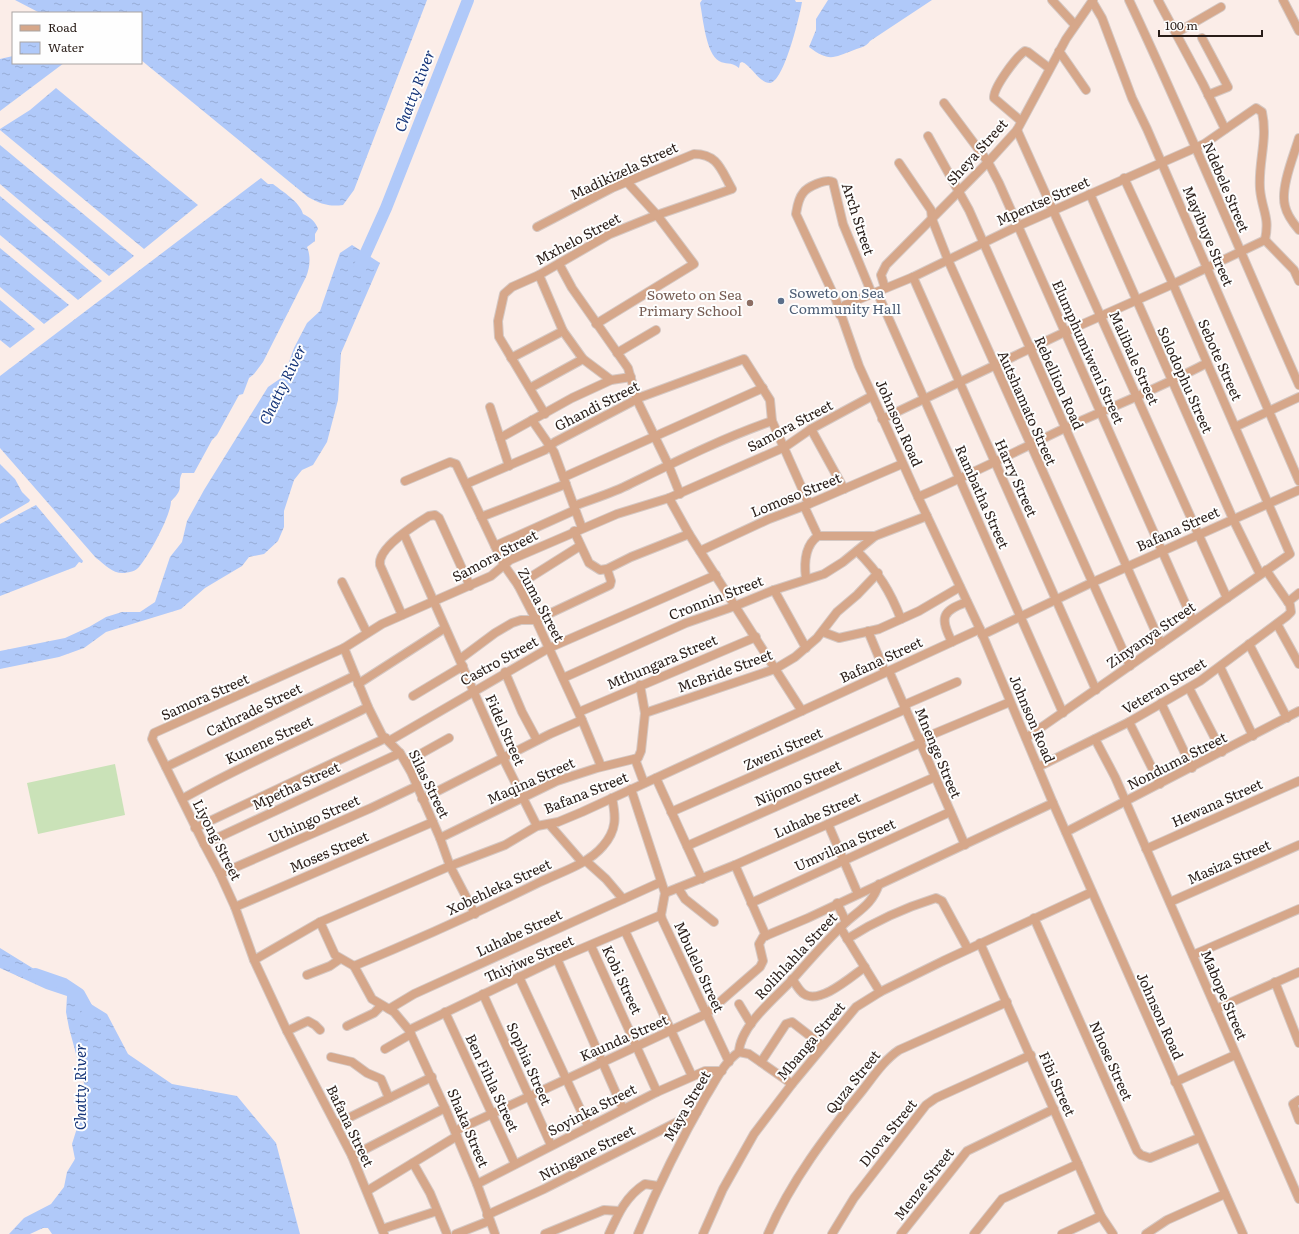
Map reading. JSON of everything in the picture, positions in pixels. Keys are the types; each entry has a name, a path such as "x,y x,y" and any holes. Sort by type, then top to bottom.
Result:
{"street":[{"path":"1052,0 1075,25"},
{"name":"Ndebele Street","path":"1129,0 1174,96 1240,253 1299,384"},
{"path":"1158,0 1176,32 1224,129"},
{"path":"1283,0 1299,31"},
{"name":"Sheya Street","path":"885,288 881,279 884,268 988,162 1016,130 1059,50 1093,1"},
{"name":"Mayibuye Street","path":"1093,1 1102,18 1132,98 1162,162 1299,481"},
{"path":"1176,32 1221,7"},
{"path":"1202,38 1228,86 1208,95"},
{"path":"1059,50 1086,90"},
{"path":"1021,121 994,98 997,86 1025,51 1049,68"},
{"name":"Elumphumiweni Street","path":"944,103 988,162 1018,226 1193,621"},
{"name":"Mpentse Street","path":"840,315 845,305 913,276 1124,178 1208,142 1224,129 1256,108 1262,112 1265,133 1260,179 1262,202 1267,219 1265,240"},
{"name":"Malibale Street","path":"1016,130 1227,598"},
{"name":"Rebellion Road","path":"928,136 969,210 1161,644"},
{"path":"1299,138 1285,190 1284,201 1288,214 1299,230"},
{"name":"Madikizela Street","path":"537,227 612,188 685,156 702,154 713,158 732,189"},
{"name":"Autshamato Street","path":"899,163 931,210 932,219 948,260 994,366 1091,583 1130,666"},
{"name":"Sebote Street","path":"1124,178 1173,284 1290,554"},
{"name":"Arch Street","path":"796,214 804,191 828,180 833,182 843,224 874,293"},
{"path":"596,324 694,264 657,215 628,182"},
{"name":"Mxhelo Street","path":"545,414 500,341 498,321 503,298 512,287 539,275 610,234 657,215 732,189"},
{"name":"Solodophu Street","path":"1090,194 1171,382 1233,519 1263,572 1288,602 1291,610"},
{"name":"Johnson Road","path":"796,214 836,300 857,361 882,419 981,632 1053,803 1242,1234"},
{"path":"882,419 925,400 1030,348 1208,268 1265,240 1294,270 1299,281"},
{"path":"559,264 572,288 628,368 637,400 668,464 680,494"},
{"path":"539,275 563,331 583,359 611,380"},
{"name":"Harry Street","path":"913,276 1096,690"},
{"name":"Rambatha Street","path":"874,293 925,400 1063,713"},
{"path":"617,353 656,330"},
{"path":"511,358 563,331"},
{"path":"530,388 583,359"},
{"name":"Ghandi Street","path":"466,484 510,466 551,446 644,396 744,359 763,388"},
{"path":"918,497 960,479 1065,428 1171,382 1207,364"},
{"path":"500,438 572,398 611,380 631,378"},
{"path":"481,517 565,480 654,436 763,388 771,402 772,421 785,447 818,536"},
{"name":"Samora Street","path":"153,735 344,648 367,633 402,615 495,574 510,560 617,514 680,494 785,447 811,429 872,396"},
{"path":"1235,426 1299,397"},
{"path":"490,407 510,466"},
{"path":"532,420 551,446 565,480 574,508 580,546 592,566 598,569 607,569 636,555 689,534"},
{"path":"495,546 574,508 629,484 668,464 737,433 772,421"},
{"path":"811,429 844,489"},
{"name":"Zuma Street","path":"405,480 450,462 456,464 504,565 518,585 536,620 581,716 601,766"},
{"name":"Lomoso Street","path":"700,551 769,518 806,505 902,464"},
{"name":"Bafana Street","path":"383,1232 352,1156 287,1031 254,960 320,922 450,866 512,842 536,826 549,824 567,818 802,712 952,642 1020,617 1126,567 1299,490"},
{"path":"669,498 689,534 756,637 802,712"},
{"path":"402,615 379,562 381,556 390,545 429,516 437,516 470,586"},
{"path":"818,536 875,536 927,516"},
{"name":"Fidel Street","path":"404,534 503,758 536,826"},
{"path":"806,579 805,559 813,542 818,536"},
{"name":"Cronnin Street","path":"563,678 686,623 735,606 774,590 827,573 875,536"},
{"path":"518,585 580,546"},
{"path":"857,551 878,573 889,591 901,619"},
{"name":"Zinyanya Street","path":"1026,738 1290,554"},
{"path":"413,696 461,663 494,633 512,623 521,620 536,620 610,585 611,581 607,569"},
{"name":"McBride Street","path":"645,713 776,669 806,648 824,632 834,616 878,573"},
{"name":"Castro Street","path":"196,828 387,740 549,648 716,575"},
{"path":"342,582 367,633"},
{"path":"824,632 839,638 868,632 901,619 960,586"},
{"path":"774,590 806,648"},
{"path":"1288,602 1299,593"},
{"path":"952,642 946,627 946,614 950,609 967,602"},
{"name":"Veteran Street","path":"1038,767 1129,722 1189,688 1220,667 1277,624 1287,616 1291,610"},
{"path":"1277,624 1299,664"},
{"name":"Cathrade Street","path":"166,767 356,680 445,628"},
{"name":"Mnenge Street","path":"868,632 905,707 964,845"},
{"name":"Mthungara Street","path":"422,799 503,758 640,685 756,637"},
{"path":"1249,644 1287,718"},
{"name":"Silas Street","path":"344,648 368,707 387,740 400,753 406,762 440,838 450,866 475,914"},
{"path":"1220,667 1253,736"},
{"path":"505,672 522,712 537,740"},
{"name":"Zweni Street","path":"671,812 905,707 957,682"},
{"path":"640,685 645,713 641,755 635,760 644,783"},
{"path":"1189,688 1222,752"},
{"name":"Nijomo Street","path":"687,846 919,741 1010,702"},
{"path":"1161,703 1192,768"},
{"name":"Kunene Street","path":"182,799 229,773 303,740 368,707"},
{"name":"Nonduma Street","path":"1066,832 1192,768 1299,711"},
{"path":"1129,722 1160,784"},
{"name":"Liyong Street","path":"153,735 152,738 220,874 235,908 254,960"},
{"path":"406,762 449,738"},
{"name":"Mabope Street","path":"1095,739 1110,765 1299,1199"},
{"name":"Mpetha Street","path":"204,844 400,753"},
{"name":"Maqina Street","path":"440,838 557,781 601,766 635,760"},
{"name":"Luhabe Street","path":"665,893 735,865 934,777"},
{"path":"656,778 702,879"},
{"name":"Hewana Street","path":"1146,849 1299,781"},
{"name":"Uthingo Street","path":"220,874 371,808 417,786"},
{"path":"631,789 665,893"},
{"name":"Xobehleka Street","path":"354,966 475,914 584,861 603,846 614,828 616,814 612,798"},
{"path":"735,865 766,936 1053,803"},
{"name":"Umvilana Street","path":"751,903 950,812"},
{"name":"Moses Street","path":"235,908 433,822"},
{"path":"549,824 584,861 606,879 623,899"},
{"path":"828,824 858,894"},
{"name":"Masiza Street","path":"1170,902 1299,845"},
{"name":"Luhabe Street","path":"385,1007 661,882"},
{"name":"Rolihlahla Street","path":"739,1052 741,1041 751,1024 843,925 873,899 879,884"},
{"path":"678,888 685,899 714,922"},
{"name":"Mbanga Street","path":"703,1234 717,1201 741,1154 754,1134 792,1084 856,1007 880,992 980,943 1092,892"},
{"name":"Mbulelo Street","path":"665,893 661,915 663,923 729,1062"},
{"path":"847,939 866,927 904,908 936,898 942,901 968,949"},
{"path":"837,903 847,939 880,992"},
{"path":"1193,955 1299,909"},
{"name":"Thiyiwe Street","path":"410,1032 445,1012 557,959 592,946 661,915"},
{"name":"Nhose Street","path":"1034,918 1137,1151 1141,1155 1150,1158 1199,1138"},
{"path":"320,922 332,950 340,959 354,966"},
{"path":"625,931 692,1076"},
{"name":"Kaunda Street","path":"367,1191 413,1163 456,1134 492,1113 638,1047 706,1014 760,967 763,961 759,944 762,938 766,936"},
{"name":"Fibi Street","path":"980,943 1031,1055 1101,1216 1114,1234"},
{"name":"Kobi Street","path":"592,946 657,1092"},
{"path":"307,975 330,966 340,959"},
{"path":"557,959 623,1109"},
{"name":"Shaka Street","path":"354,966 367,993 376,1003 385,1007 400,1018 410,1032 446,1108 477,1184 495,1234"},
{"path":"792,979 804,994 817,997 828,992 865,966"},
{"path":"1216,1009 1299,972"},
{"path":"519,977 588,1126"},
{"path":"1275,982 1298,1038"},
{"name":"Sophia Street","path":"483,994 551,1145"},
{"name":"Quza Street","path":"768,1234 789,1190 840,1117 889,1059 899,1050 1007,1002"},
{"path":"739,1004 751,1024"},
{"path":"347,1026 385,1007"},
{"name":"Ben Fihla Street","path":"445,1012 515,1164"},
{"path":"287,1031 308,1021 315,1024 320,1030"},
{"path":"761,1062 786,1024 792,1022 823,1046"},
{"path":"385,1049 410,1032"},
{"path":"739,1052 749,1054 792,1084"},
{"name":"Maya Street","path":"638,1234 658,1186 697,1112 722,1071 739,1052"},
{"name":"Dlova Street","path":"832,1234 854,1198 887,1153 931,1101 1031,1055"},
{"path":"1175,1082 1235,1055"},
{"path":"331,1057 352,1062 367,1073 381,1079 389,1098"},
{"name":"Soyinka Street","path":"477,1184 657,1092 692,1076 711,1070 722,1071"},
{"path":"336,1124 432,1077"},
{"path":"1299,1100 1293,1104 1299,1120"},
{"path":"352,1156 446,1108"},
{"name":"Menze Street","path":"901,1234 966,1151 1054,1108"},
{"name":"Ntingane Street","path":"456,1234 697,1112"},
{"path":"413,1163 438,1211 447,1234"},
{"path":"974,1234 1002,1199 1078,1164"},
{"path":"608,1234 619,1211 629,1198 642,1186 649,1183 658,1186"},
{"path":"1146,1234 1167,1220 1225,1194"},
{"path":"545,1234 604,1210 619,1211"},
{"path":"383,1232 438,1211"},
{"path":"1062,1234 1101,1216"}],"green space":[{"path":"115,764 125,815 38,834 27,783"}],"water":[{"path":"15,0 427,0 354,190 343,205 333,206 321,203 308,197 142,61 142,12 38,12"},
{"path":"702,0 795,0 796,2 802,2 786,60 781,72 775,80 770,83 766,82 742,62 740,63 739,68 719,61 715,57 708,44 700,3"},
{"path":"828,0 932,0 870,41 865,46 836,57 826,57 809,47 816,30 816,19"},
{"path":"12,56 12,64 63,64 0,111 0,59"},
{"path":"56,88 198,205 144,249 0,130 30,110"},
{"path":"0,145 134,256 109,276 0,184"},
{"path":"261,178 268,184 273,184 291,198 298,205 303,214 312,220 317,226 318,229 315,234 315,241 307,247 309,266 306,277 263,362 249,378 243,394 239,395 194,473 182,473 178,493 171,501 164,525 149,553 139,567 133,571 125,573 116,572 96,558 0,448 0,376"},
{"path":"0,196 102,281 78,300 0,235"},
{"path":"352,245 380,263 341,353 338,400 327,442 313,465 302,470 294,480 284,511 284,527 278,541 264,554 249,557 242,566 205,588 181,609 106,632 84,648 59,657 0,669 0,651 65,638 106,617 122,612 140,612 155,602 170,557 182,542 187,521 204,490 268,387 284,376 294,348 307,323 320,311 340,253"},
{"path":"0,248 69,305 44,324 0,287"},
{"path":"0,300 35,329 10,348 0,340"},
{"path":"0,464 15,479 22,492 30,500 0,519"},
{"path":"36,505 83,561 82,563 79,562 75,567 0,596 0,524"},
{"path":"0,948 107,1014 128,1054 172,1084 237,1096 276,1143 300,1234 52,1234 48,1228 43,1228 30,1234 9,1234 24,1218 51,1204 64,1187 67,1172 75,1159 72,1144 77,1128 85,1114 85,1087 69,1028 66,1012 67,996 46,989 0,968"}],"waterway":[{"name":"Chatty River","path":"359,268 386,208 468,0"},
{"name":"Chatty River","path":"35,974 64,984 79,994 90,1014"}],"place":[{"name":"Soweto on Sea Community Hall","path":"781,301"},
{"name":"Soweto on Sea Primary School","path":"750,303"}]}
